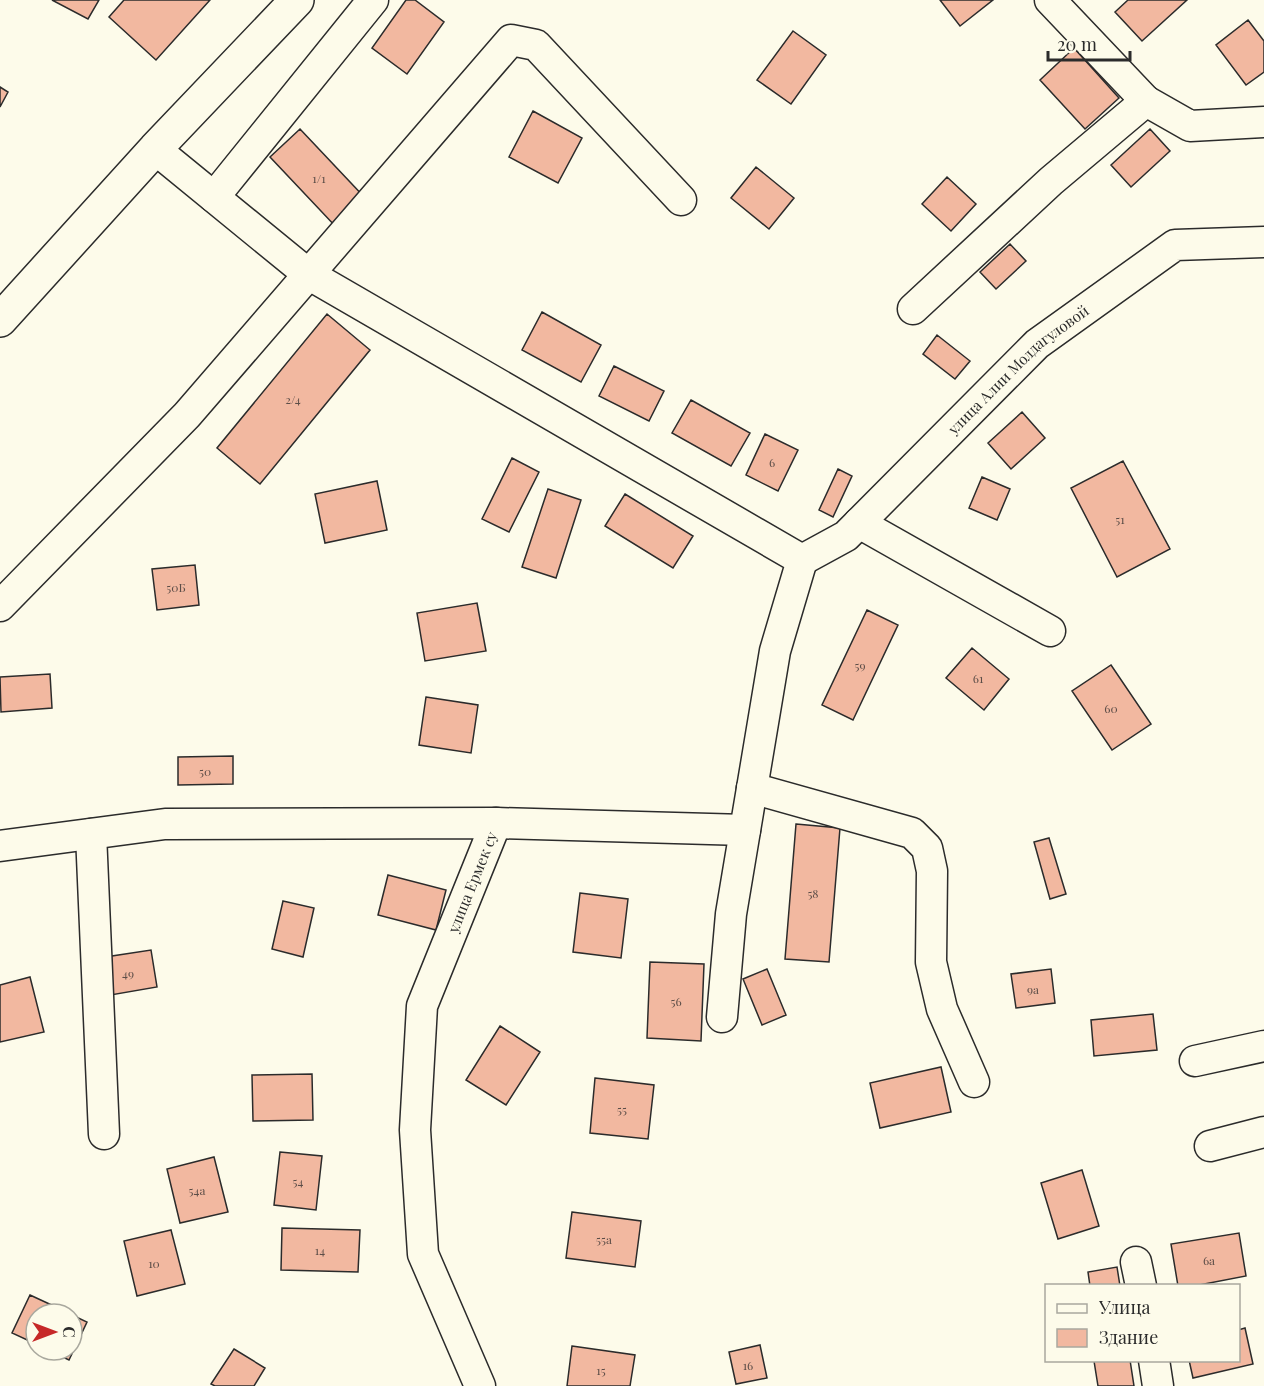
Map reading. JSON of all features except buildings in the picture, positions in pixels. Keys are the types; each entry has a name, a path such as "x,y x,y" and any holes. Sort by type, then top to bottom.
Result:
{"highway":[{"path":"0,320 155,149 297,0"}],"street":[{"path":"214,197 373,0"},
{"path":"1050,0 1146,101 1190,126 1264,122"},
{"path":"0,606 187,415 511,40 536,45 681,200"},
{"path":"913,309 1051,181 1146,101"},
{"path":"155,149 308,274 802,560 775,651 731,914 722,1017"},
{"name":"улица Алии Молдагуловой","path":"802,560 846,536 1037,344 1174,245 1264,242"},
{"path":"859,523 1050,631"},
{"path":"752,788 912,833 927,849 933,871 931,962 942,1009 974,1082"},
{"path":"496,823 745,830"},
{"name":"улица Ермек су","path":"0,846 165,824 496,823 422,1006 415,1130 423,1254 480,1386"},
{"path":"91,834 104,1134"},
{"path":"1195,1061 1264,1046"},
{"path":"1210,1146 1264,1132"},
{"path":"1154,1362 1158,1386"}]}
